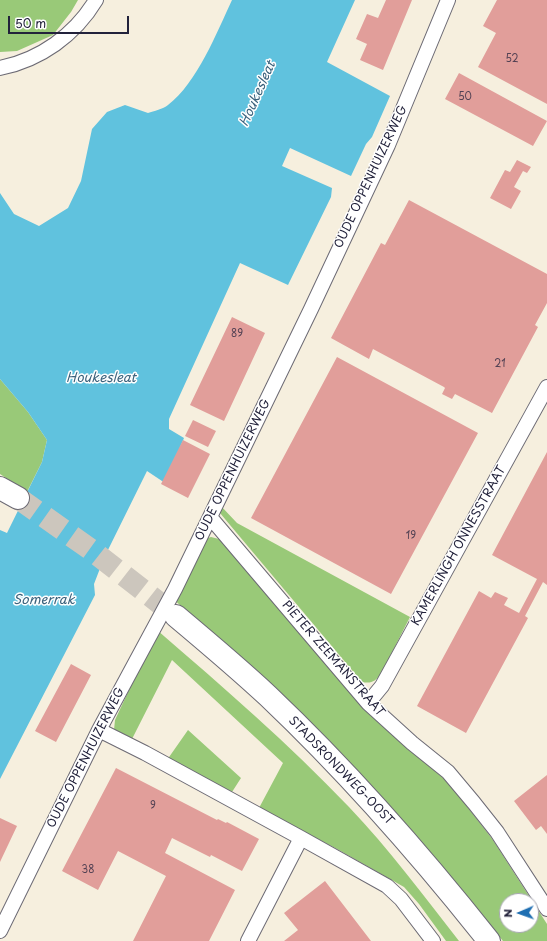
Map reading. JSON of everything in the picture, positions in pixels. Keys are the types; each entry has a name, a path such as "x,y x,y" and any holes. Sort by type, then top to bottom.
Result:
{"main road":[{"name":"STADSRONDWEG-OOST","path":"176,616 266,694 351,779 420,856 489,941"}],"street":[{"path":"0,68 24,61 54,45 82,20 96,0"},
{"name":"OUDE OPPENHUIZERWEG","path":"0,931 99,730 175,589 210,517 388,145 448,0"},
{"name":"KAMERLINGH ONNESSTRAAT","path":"368,703 382,686 547,387"},
{"name":"PIETER ZEEMANSTRAAT","path":"210,517 368,703 412,743 448,772 497,832 547,909"},
{"path":"99,730 145,753 387,886 401,899 433,941"},
{"path":"248,941 301,838"}],"green space":[{"path":"0,0 78,0 71,12 53,35 17,51 0,52"},
{"path":"0,379 28,412 47,440 42,462 27,492 0,474"},
{"path":"220,505 237,523 410,617 381,674 377,678 371,682 362,682 220,513"},
{"path":"211,537 219,539 261,584 362,707 449,783 493,840 527,893 499,893 499,933 539,933 539,912 547,924 547,941 503,941 372,786 320,731 260,674 173,599 202,540"},
{"path":"157,630 279,738 349,807 392,856 459,941 446,941 419,904 404,887 337,849 259,808 283,763 172,660 132,739 114,730 115,720"},
{"path":"188,730 241,778 232,792 167,760"}],"water":[{"name":"Houkesleat","path":"232,0 355,0 327,62 390,96 372,137 366,144 351,176 290,148 282,166 332,188 331,197 288,285 240,263 169,419 169,429 184,438 165,483 147,471 104,558 94,584 95,595 0,779 0,530 7,533 42,462 47,440 28,412 0,379 0,193 14,214 39,226 68,208 81,181 92,129 107,112 125,105 148,113 166,106 178,95 197,71"}],"building":[{"path":"386,0 412,0 383,70 360,60 367,44 356,39 367,14 378,18"},
{"path":"497,0 547,0 547,104 478,67 496,33 483,26"},
{"path":"459,73 547,121 533,146 445,99"},
{"path":"517,160 531,167 527,173 523,171 514,187 521,191 511,209 490,198 505,170 510,172"},
{"path":"409,200 547,274 547,303 535,325 538,327 492,413 455,394 452,399 442,394 445,388 444,387 373,349 369,359 331,338 381,243 385,245"},
{"path":"232,317 265,333 224,421 190,405"},
{"path":"337,357 478,433 391,594 251,518"},
{"path":"193,420 216,431 208,447 185,436"},
{"path":"183,440 210,454 188,498 161,484"},
{"path":"547,452 547,585 543,582 525,616 528,618 466,733 417,706 479,591 491,598 495,592 508,598 504,605 519,613 537,579 492,555"},
{"path":"71,664 91,675 56,742 35,731"},
{"path":"116,768 217,820 227,822 259,839 242,871 211,855 210,857 172,838 165,853 235,890 209,941 133,941 166,876 118,851 98,890 62,871"},
{"path":"547,775 547,834 541,826 536,830 514,801"},
{"path":"0,818 17,826 0,862"},
{"path":"325,881 371,941 284,941 298,930 284,913"}],"tunnel":[{"path":"18,498 90,549 176,616"}],"water label":[{"name":"Somerrak","path":"44,600"}]}
